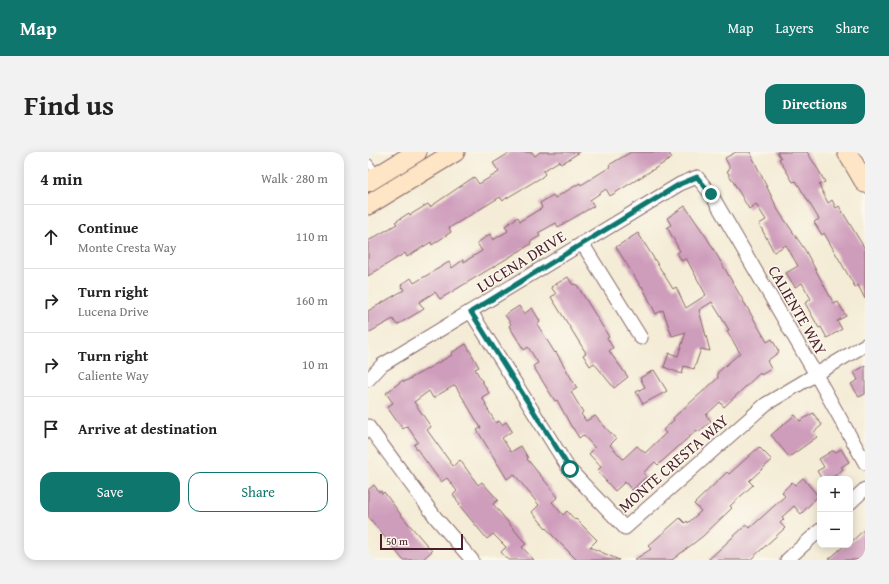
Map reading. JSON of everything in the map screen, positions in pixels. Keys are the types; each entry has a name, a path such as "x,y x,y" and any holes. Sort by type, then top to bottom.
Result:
{"main road":[{"path":"372,174 418,152"},
{"path":"368,205 455,152"},
{"path":"847,152 865,183"}],"street":[{"name":"LUCENA DRIVE","path":"368,380 382,365 471,312 582,242 680,184 697,177"},
{"name":"CALIENTE WAY","path":"697,177 711,194 815,373 865,463"},
{"path":"582,242 641,338"},
{"name":"MONTE CRESTA WAY","path":"471,312 570,469 625,528 766,404 865,344"},
{"path":"368,426 436,518 472,560"},
{"path":"853,500 865,489"},
{"path":"787,560 817,533"}],"building":[{"path":"511,152 532,152 535,156 540,152 580,152 561,164 559,161 543,171 545,174 542,177 503,201 500,197 449,228 451,232 432,245 431,242 407,257 405,253 368,276 368,241 397,224 395,222 409,213 410,215 428,204 430,207 474,177 479,184 499,172 493,163"},
{"path":"631,152 668,152 672,158 610,196 606,189 590,200 594,206 558,227 556,223 538,233 540,236 530,242 531,244 440,299 435,292 419,302 424,309 397,325 393,319 368,333 368,311 404,290 401,285 411,278 414,283 449,262 452,268 463,260 464,262 482,251 477,243 490,234 493,240 508,231 505,226 518,217 520,221 542,208 540,203 553,195 555,198 580,183 581,185 610,167 609,165"},
{"path":"736,152 750,152 778,210 805,250 834,304 838,302 846,316 837,321 842,329 827,338 821,327 819,328 805,303 811,299 802,283 795,287 786,273 798,266 786,245 774,252 759,224 766,220 756,204 749,209 727,171 729,170 729,166 725,158"},
{"path":"777,152 807,152 819,171 825,182 819,185 828,203 832,200 836,208 839,206 865,249 865,299 858,285 855,287 824,233 822,235 814,222 819,219 796,181 793,182 779,159 781,158"},
{"path":"685,206 707,238 767,342 772,339 779,352 767,361 771,369 761,375 760,373 724,407 720,402 706,415 711,421 699,432 697,430 658,465 655,462 643,473 647,476 632,490 625,482 615,491 597,471 601,467 589,454 595,448 583,435 579,438 572,428 557,400 555,401 533,366 538,363 528,347 524,350 509,326 511,324 505,315 519,306 524,314 532,308 540,321 537,324 555,353 556,352 577,388 571,392 583,412 581,414 586,421 595,416 616,439 610,445 623,459 637,446 645,453 666,433 663,430 674,420 673,418 718,378 717,373 740,353 727,331 729,330 712,302 699,310 710,351 701,349 694,369 684,366 682,374 664,367 669,353 678,356 686,332 672,336 663,310 656,314 642,286 641,287 616,247 638,233 673,289 676,287 686,308 706,295 686,258 682,261 677,253 680,251 667,227 671,225 667,218"},
{"path":"568,277 572,284 577,285 609,337 607,338 613,348 609,351 628,377 614,388 594,363 590,366 583,355 586,353 551,297 556,294 551,287"},
{"path":"466,344 479,367 475,369 489,393 482,397 486,404 485,405 496,423 499,421 502,425 506,422 512,431 502,438 511,452 521,446 528,458 527,459 558,497 552,502 563,515 567,511 597,540 590,547 619,560 577,560 553,536 532,512 539,505 514,474 507,479 477,430 481,428 455,385 433,398 429,391 414,402 431,427 427,430 453,466 460,460 478,485 482,482 498,500 493,504 526,544 522,547 534,560 508,560 501,552 506,547 493,534 487,539 459,505 460,504 453,495 457,491 447,478 441,482 414,445 418,442 407,426 403,429 396,420 387,407 393,403 386,393 403,380 404,382 452,355 451,353"},
{"path":"865,366 865,394 859,397 851,384 858,380 854,372"},
{"path":"654,370 667,391 643,404 636,392 645,387 640,378"},
{"path":"813,413 822,425 814,432 817,437 789,457 771,435 795,415 800,421"},
{"path":"759,447 772,460 749,481 753,485 730,506 732,508 703,536 672,560 634,560 651,549 648,546 680,518 685,523 687,521 688,523 701,511 694,504 727,472 729,474"},
{"path":"841,449 849,462 841,467 843,469 834,476 820,476 817,471 824,467 819,459 832,451 836,452"},
{"path":"803,478 817,495 817,497 801,514 794,506 782,517 784,519 780,523 785,528 750,560 708,560 746,525 750,528 785,496 782,492 792,482 795,485"},
{"path":"374,485 379,492 381,491 382,494 384,492 401,515 432,551 422,560 403,560 368,516 368,490"},
{"path":"865,529 865,560 828,560 842,548 853,548 853,540"}],"route":[{"path":"570,469 471,312 582,242 680,184 697,177 711,194"}]}
